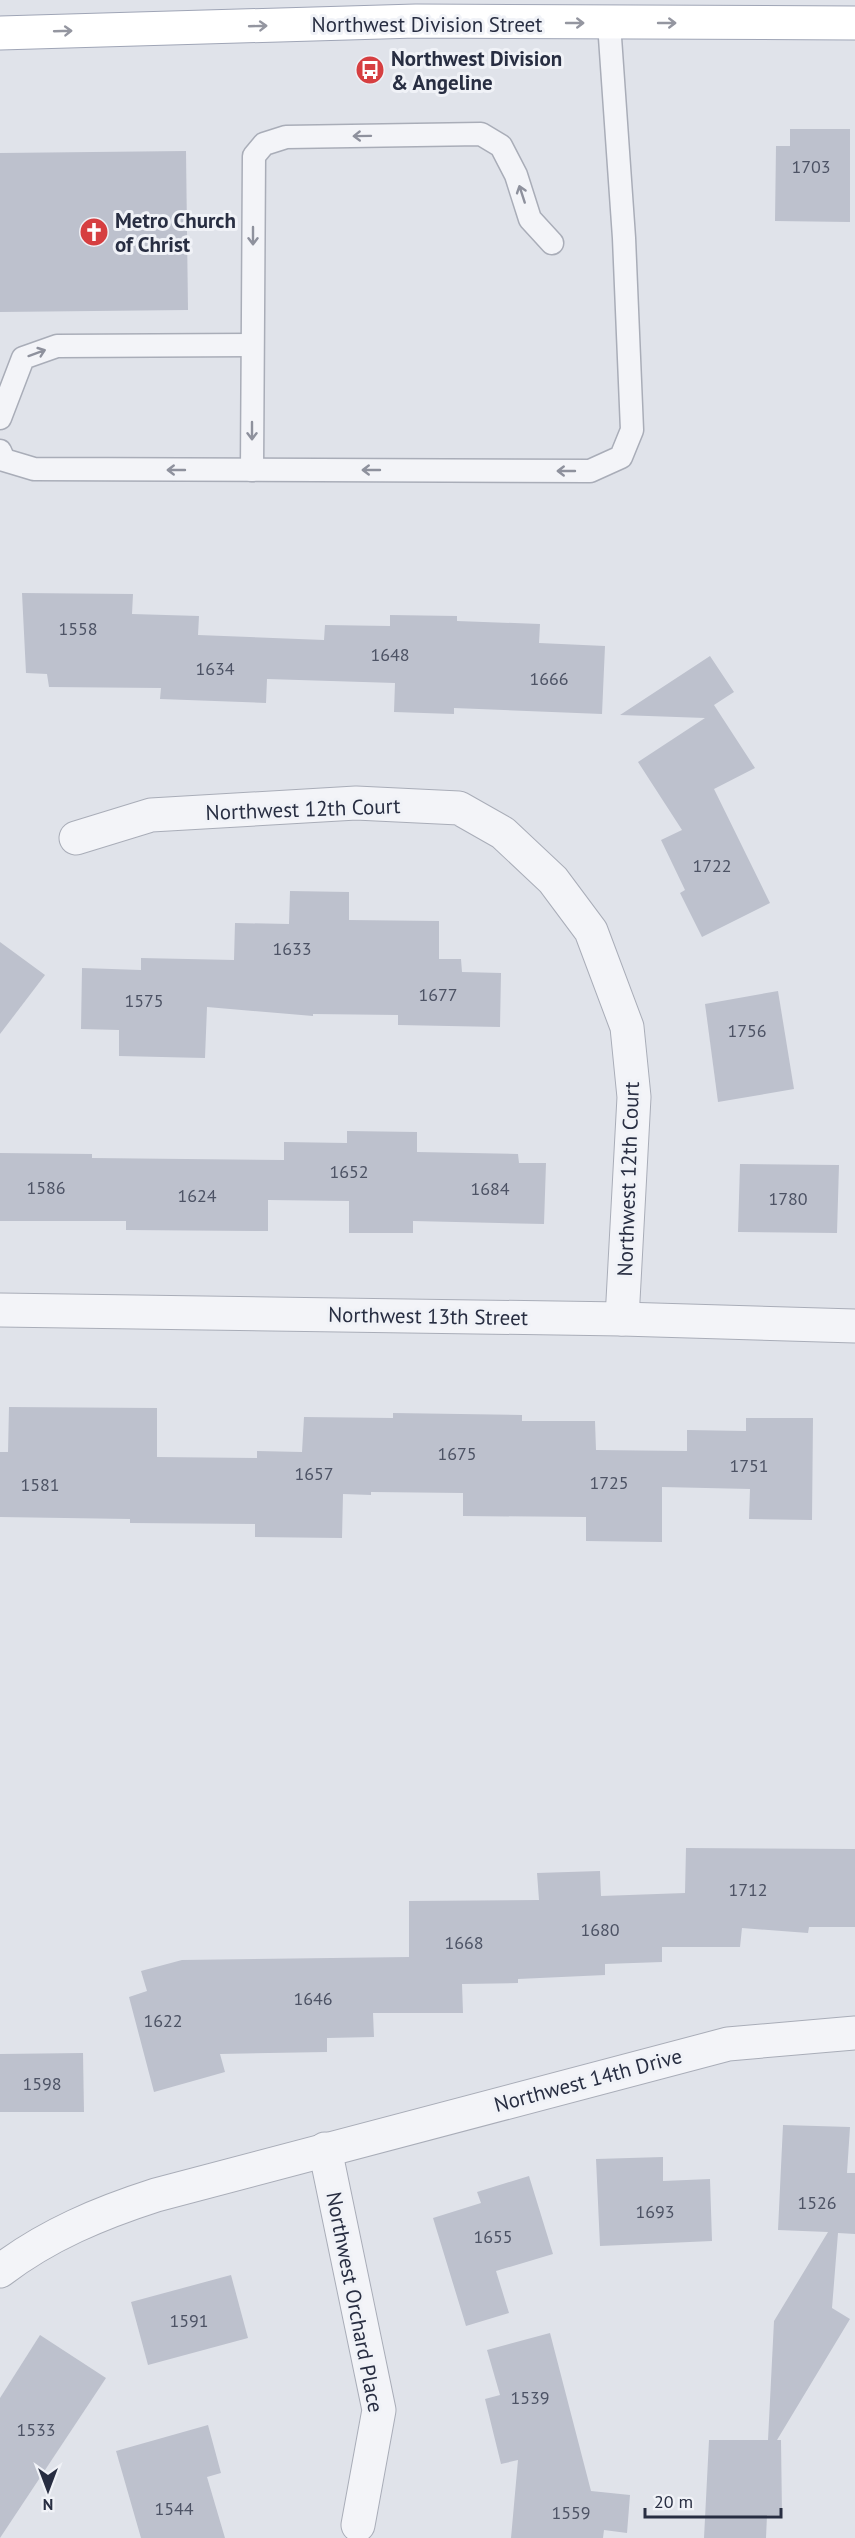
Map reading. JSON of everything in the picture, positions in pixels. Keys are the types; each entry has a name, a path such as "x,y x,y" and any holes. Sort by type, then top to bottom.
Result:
{"main road":[{"name":"Northwest Division Street","path":"0,33 416,21 475,11 609,23 855,23"}],"street":[{"name":"Northwest 12th Court","path":"76,838 151,815 357,803 459,808 503,833 553,880 591,930 627,1027 634,1097 622,1319"},
{"name":"Northwest 13th Street","path":"0,1310 622,1319 855,1326"},
{"name":"Northwest 14th Drive","path":"0,2271 58,2234 106,2212 156,2195 728,2044 855,2033"},
{"name":"Northwest Orchard Place","path":"325,2149 380,2410 358,2525"}],"lane":[{"path":"1,457 34,469 590,471 621,457 632,430 624,238 609,23"},
{"path":"252,470 254,156 264,144 286,137 481,134 501,146 516,175 530,219 552,243"},
{"path":"0,418 23,358 57,346 252,345"}],"building":[{"path":"790,129 850,129 850,222 775,221 776,146 790,146"},
{"name":"Metro Church of Christ","path":"186,151 188,310 0,312 0,153"},
{"path":"22,593 133,594 132,614 199,616 198,635 324,640 325,625 390,626 390,615 457,616 457,621 540,624 539,643 605,646 602,714 454,708 454,714 394,712 395,683 267,679 266,703 160,699 161,688 49,687 47,674 26,673"},
{"path":"710,656 734,692 714,705 755,768 714,789 770,903 702,937 680,893 685,890 661,840 682,830 638,762 705,718 620,715"},
{"path":"290,891 349,892 349,920 439,921 439,959 461,959 462,972 501,973 500,1027 398,1025 398,1015 313,1014 313,1016 207,1007 205,1058 119,1056 119,1030 81,1029 82,968 141,970 141,958 234,960 235,923 289,924"},
{"path":"0,942 45,975 0,1034"},
{"path":"778,991 794,1089 718,1102 705,1004"},
{"path":"347,1131 417,1132 417,1152 518,1154 519,1163 546,1163 544,1224 413,1221 413,1233 349,1233 349,1201 268,1200 268,1231 126,1230 126,1221 0,1221 0,1153 92,1154 92,1158 284,1160 284,1142 347,1143"},
{"path":"740,1164 839,1165 837,1233 738,1232"},
{"path":"9,1407 157,1408 157,1457 257,1458 257,1451 302,1452 304,1417 393,1418 393,1413 522,1415 522,1421 595,1421 596,1450 687,1451 687,1430 746,1431 746,1418 813,1418 812,1520 749,1519 750,1489 662,1487 662,1542 586,1541 586,1517 463,1516 463,1493 343,1494 342,1538 255,1537 255,1524 130,1523 130,1519 0,1517 0,1452 8,1452"},
{"path":"686,1848 855,1849 855,1927 809,1927 808,1933 742,1928 740,1947 662,1947 662,1962 605,1964 605,1975 518,1979 518,1983 462,1984 463,2013 373,2013 374,2037 327,2038 327,2052 220,2054 225,2072 154,2092 129,1997 147,1991 141,1971 182,1960 409,1957 409,1901 539,1900 537,1873 600,1871 601,1896 685,1893"},
{"path":"83,2053 84,2112 0,2112 0,2054"},
{"path":"783,2125 850,2127 847,2173 855,2173 855,2234 838,2233 832,2308 850,2319 777,2440 781,2440 782,2515 767,2515 766,2538 704,2538 709,2440 768,2440 774,2321 828,2232 778,2230"},
{"path":"663,2157 663,2181 710,2179 712,2241 600,2246 596,2159"},
{"path":"529,2176 553,2254 496,2271 509,2313 466,2326 433,2218 481,2203 477,2192"},
{"path":"231,2275 248,2338 148,2365 131,2302"},
{"path":"550,2333 591,2491 630,2495 627,2533 604,2530 603,2538 511,2538 518,2460 501,2464 485,2399 500,2395 487,2350"},
{"path":"40,2335 106,2378 0,2538 0,2398"},
{"path":"208,2425 221,2473 207,2477 225,2538 141,2538 116,2451"}],"place":[{"name":"Northwest Division & Angeline","path":"370,70"},
{"name":"Metro Church of Christ","path":"94,232"}]}
